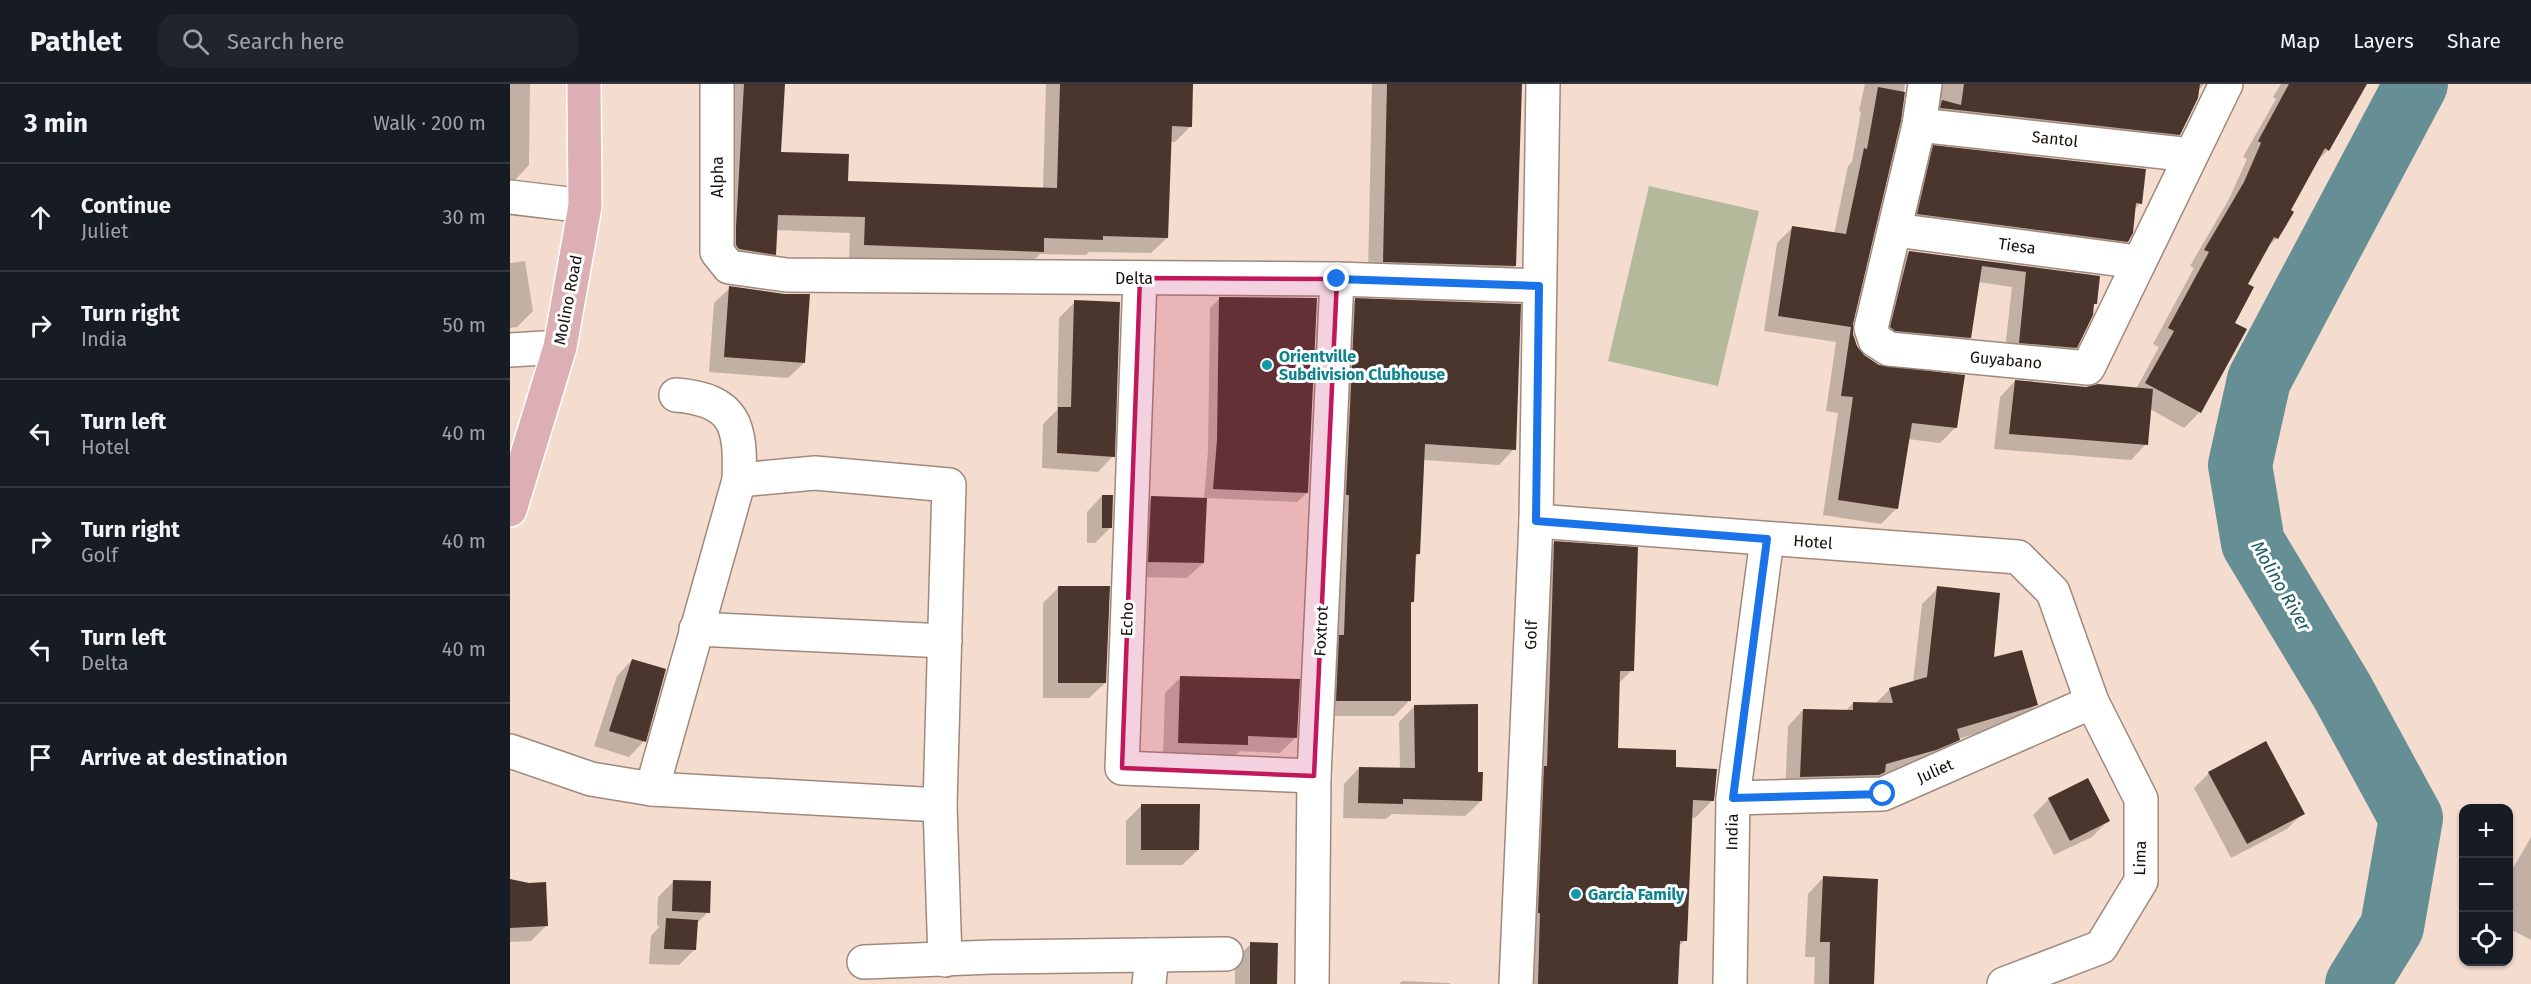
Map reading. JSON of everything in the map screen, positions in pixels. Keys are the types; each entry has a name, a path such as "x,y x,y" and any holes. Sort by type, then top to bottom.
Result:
{"main road":[{"name":"Molino Road","path":"510,510 560,347 585,206 584,84"}],"street":[{"name":"Alpha","path":"717,84 717,252 729,267"},
{"name":"Golf","path":"1516,984 1536,521 1544,84"},
{"name":"Guyabano","path":"1925,84 1919,124 1896,230 1871,328 1875,340 1889,349 2088,368 2226,84"},
{"name":"Santol","path":"1919,124 2191,155"},
{"path":"510,197 585,206"},
{"name":"Tiesa","path":"1896,230 2138,262"},
{"name":"Delta","path":"729,267 787,275 1337,279 1539,286"},
{"name":"Echo","path":"1140,278 1122,768 1314,776"},
{"name":"Foxtrot","path":"1312,984 1314,776 1337,279"},
{"path":"510,350 560,347"},
{"path":"652,789 739,480 739,437 731,417 722,409 702,400 691,396 676,395"},
{"path":"739,480 815,473 949,484 940,805 945,960"},
{"name":"Hotel","path":"1536,521 2018,557"},
{"name":"India","path":"1731,984 1733,798 1767,539"},
{"name":"Lima","path":"2004,984 2102,947 2141,881 2141,799 2092,702 2053,592 2018,557"},
{"path":"696,629 945,641"},
{"name":"Juliet","path":"1733,798 1883,794 2092,702"},
{"path":"510,752 591,779 652,789 940,805"},
{"path":"864,962 945,960 991,970 1150,970 1226,954"}],"highlighted area":[{"path":"1140,278 1337,279 1314,776 1122,768"}],"green space":[{"path":"1649,186 1759,211 1718,386 1608,361"}],"building":[{"path":"744,84 785,84 781,152 849,154 848,181 1057,188 1060,84 1193,84 1192,127 1172,126 1168,238 1103,236 1103,240 1044,238 1044,252 864,245 865,217 778,215 776,255 739,249 736,245 736,227"},
{"path":"1387,84 1522,84 1516,266 1383,262"},
{"path":"1964,84 2200,84 2198,98 2180,135 1940,108 1942,100 1961,105"},
{"path":"2289,84 2367,84 2329,151 2325,148 2291,210 2294,212 2278,239 2274,237 2248,284 2254,287 2235,323 2247,329 2201,413 2145,383 2174,331 2168,328 2209,252 2204,250 2244,182 2261,143 2258,141"},
{"path":"1878,87 1905,92 1901,121 1853,324 1853,334 1857,346 1864,355 1879,365 1965,375 1957,428 1912,423 1898,509 1838,500 1853,397 1841,396 1851,327 1778,316 1792,226 1846,234 1864,148 1867,149"},
{"path":"1933,145 2146,169 2142,204 2136,203 2133,233 2128,242 1917,214"},
{"path":"1909,251 2100,276 2097,304 2094,304 2093,315 2077,348 2019,343 2026,272 1982,266 1971,338 1895,331 1890,327"},
{"path":"729,286 785,294 810,294 805,363 724,357"},
{"name":"Orientville Subdivision Clubhouse","path":"1219,297 1317,298 1308,493 1213,489 1217,440"},
{"path":"1355,298 1521,304 1516,450 1425,444 1420,554 1416,554 1414,602 1411,602 1411,701 1336,701 1339,635 1344,635 1349,495 1346,495"},
{"path":"1074,300 1120,302 1115,457 1057,453 1058,407 1071,407"},
{"path":"2015,380 2086,387 2098,384 2153,389 2148,445 2009,434"},
{"path":"1102,495 1113,495 1112,528 1102,528"},
{"path":"1151,496 1207,498 1204,563 1148,562"},
{"path":"1554,541 1638,547 1634,671 1620,671 1618,748 1676,750 1676,767 1717,769 1714,801 1693,800 1687,941 1680,941 1678,984 1538,984 1540,913 1538,913 1544,766 1547,766"},
{"path":"1058,586 1110,586 1106,683 1058,683"},
{"path":"1937,586 2000,593 1994,657 2022,650 2038,705 1957,729 1960,740 1936,750 1886,764 1885,772 1879,775 1800,777 1803,709 1853,710 1853,702 1893,703 1889,688 1927,677"},
{"path":"632,659 666,669 646,742 609,731"},
{"path":"1180,676 1300,679 1297,738 1248,736 1248,745 1178,743"},
{"path":"1478,704 1478,772 1483,772 1482,801 1403,799 1403,804 1358,803 1359,767 1415,768 1414,705"},
{"path":"2266,741 2305,814 2247,844 2208,772"},
{"path":"2088,778 2110,821 2070,841 2048,798"},
{"path":"1141,804 1200,804 1199,850 1141,850"},
{"path":"1823,876 1878,879 1874,984 1829,984 1830,942 1820,942"},
{"path":"510,879 529,883 546,882 548,926 510,928"},
{"path":"673,880 711,881 710,913 672,911"},
{"path":"666,918 698,920 696,950 664,949"},
{"path":"1250,942 1278,943 1277,984 1250,984"}],"waterway":[{"name":"Molino River","path":"2357,984 2392,927 2411,818 2342,691 2253,543 2240,465 2259,380 2416,84"}],"place":[{"name":"Orientville Subdivision Clubhouse","path":"1267,365"},
{"name":"Garcia Family","path":"1576,894"}],"route":[{"path":"1337,279 1539,286 1536,521 1767,539 1733,798 1883,794"}]}
